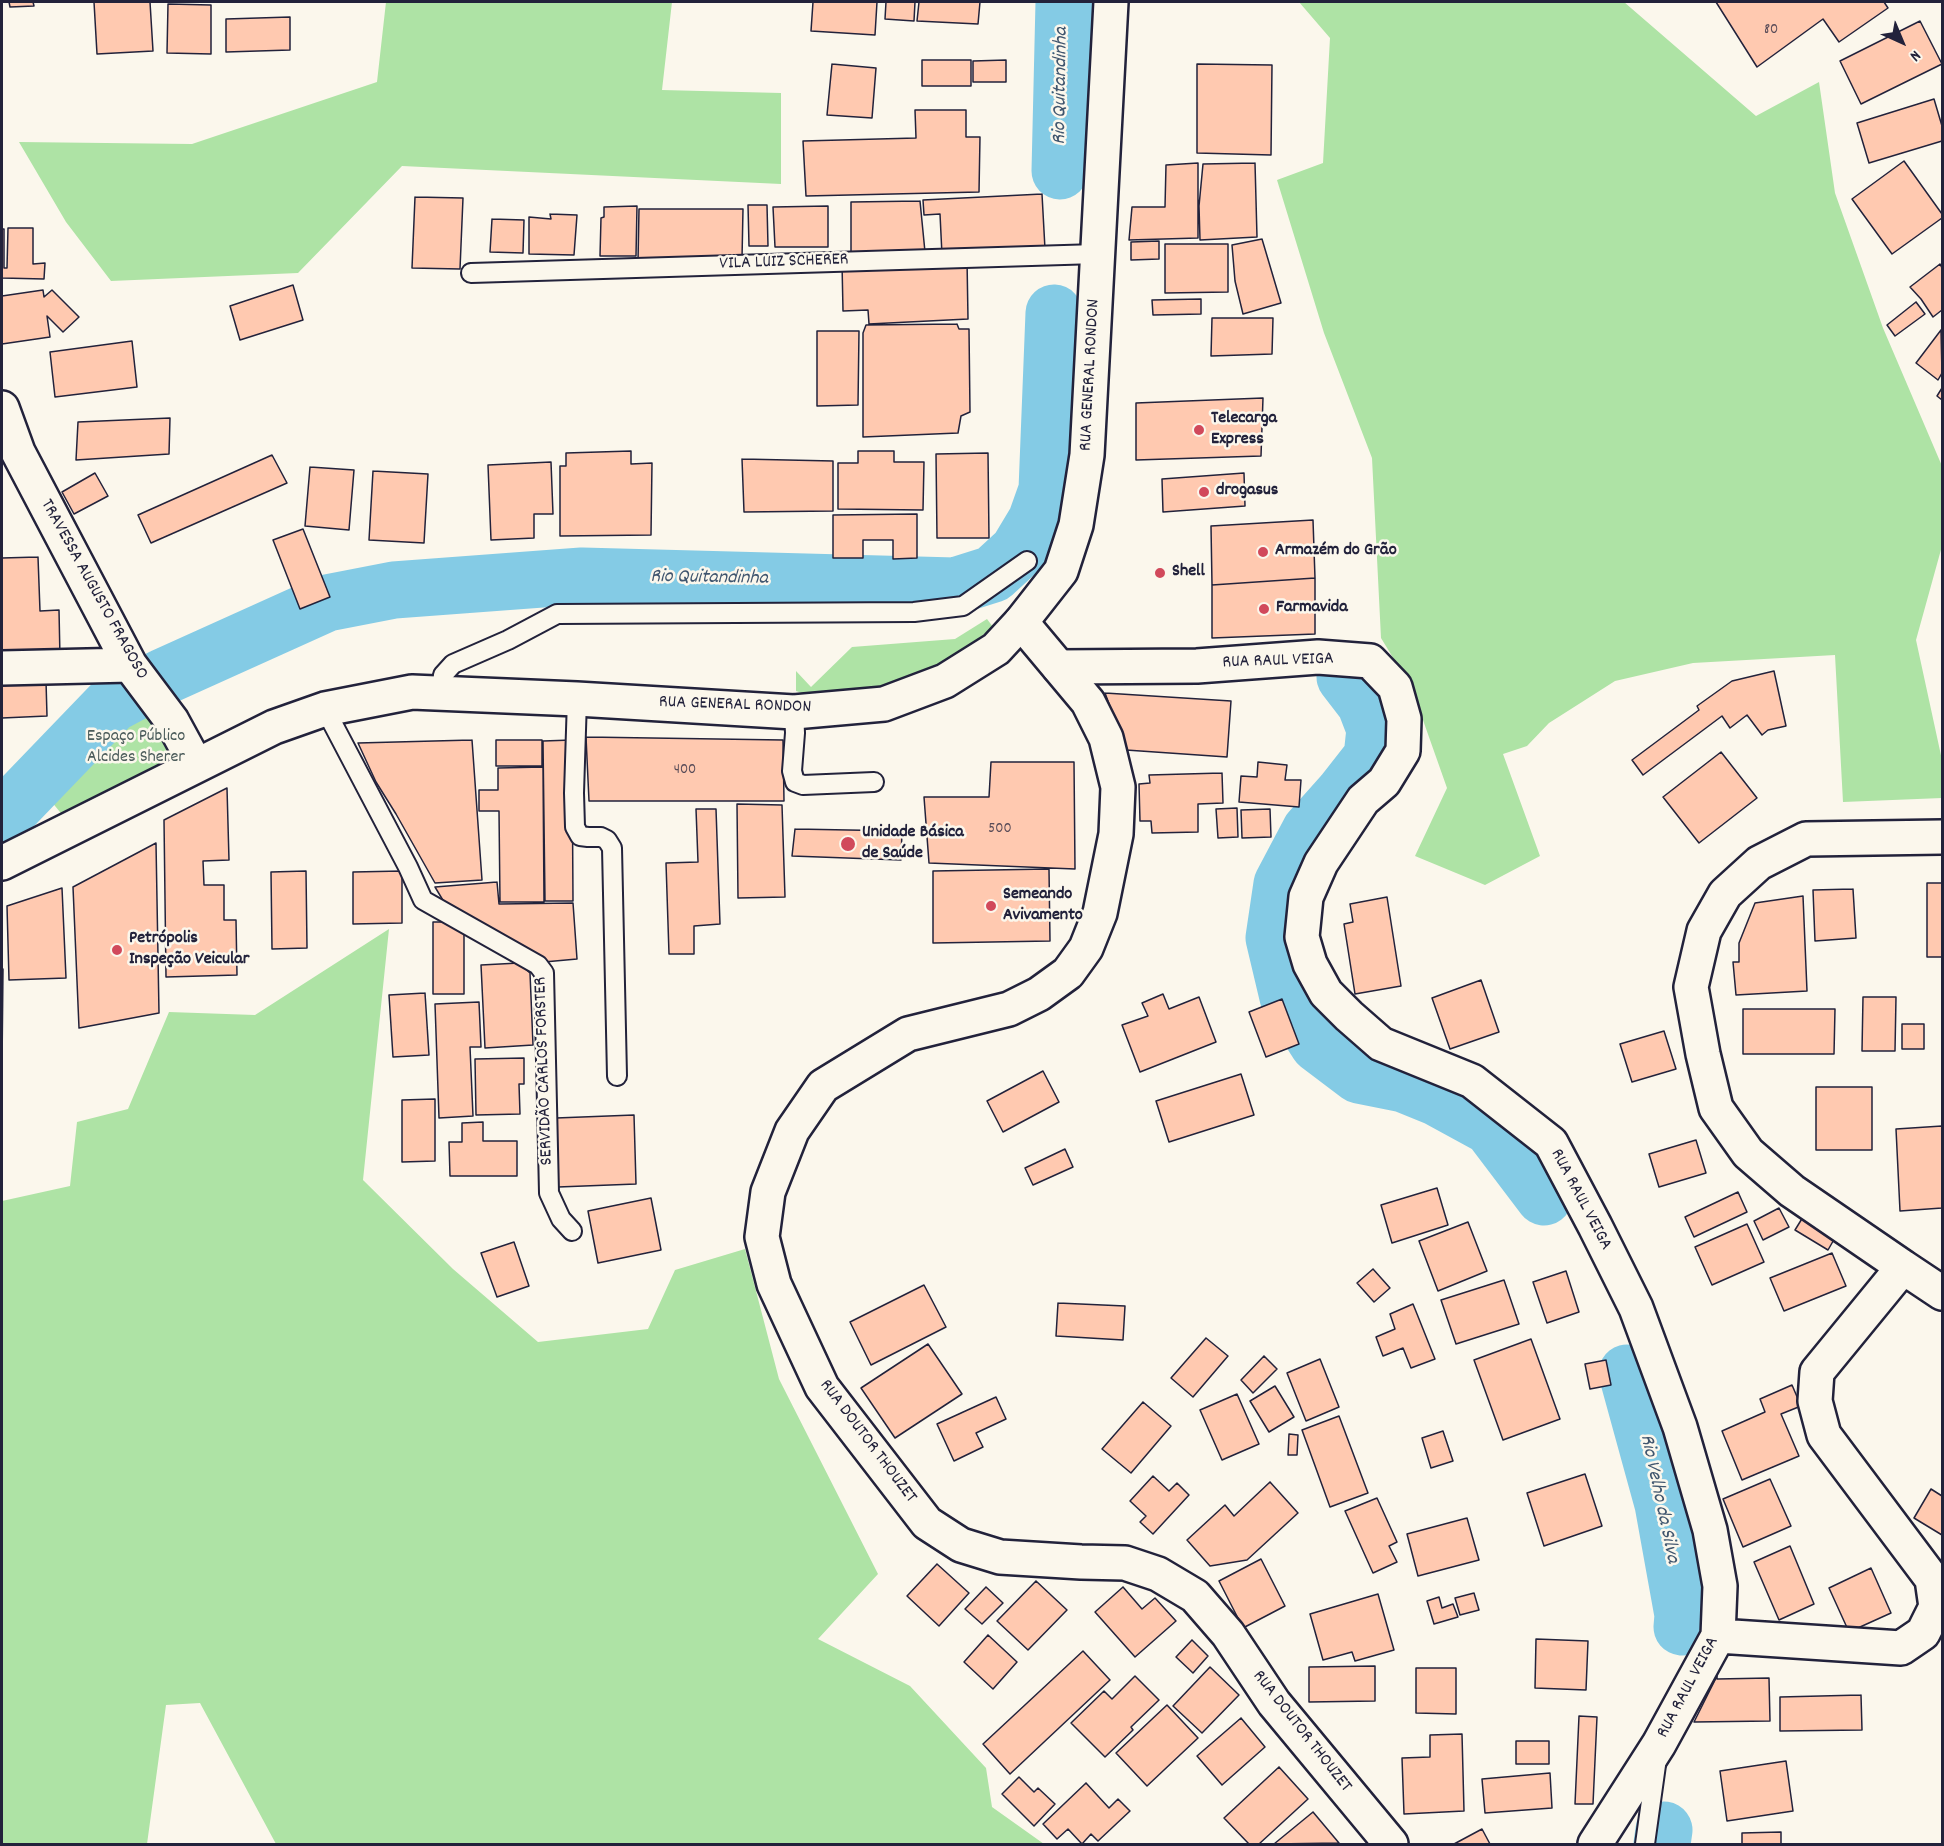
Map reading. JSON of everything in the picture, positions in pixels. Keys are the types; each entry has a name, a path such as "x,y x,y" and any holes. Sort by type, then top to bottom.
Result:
{"street":[{"name":"RUA GENERAL RONDON","path":"2,863 274,727 325,709 412,692 794,712 884,704 945,681 996,649 1022,622 1061,571 1076,525 1087,455 1111,2"},
{"name":"TRAVESSA AUGUSTO FRAGOSO","path":"2,408 18,452 130,665 172,721 196,765"},
{"name":"RUA DOUTOR THOUZET","path":"1022,622 1088,702 1106,738 1118,787 1116,834 1100,913 1086,948 1068,973 1039,994 1009,1009 908,1034 823,1086 792,1131 768,1192 762,1238 774,1284 822,1387 927,1523 961,1545 1000,1557 1125,1563 1158,1574 1195,1596 1228,1634 1274,1703 1390,1845"},
{"name":"RUA RAUL VEIGA","path":"1059,667 1197,666 1317,657 1370,661 1395,687 1404,719 1404,751 1384,782 1363,800 1322,863 1306,897 1302,937 1310,964 1326,993 1382,1044 1472,1081 1551,1143 1636,1308 1680,1427 1712,1541 1720,1586 1719,1636 1659,1744 1595,1845"},
{"path":"2,668 130,665"},
{"path":"1942,837 1806,839 1759,863 1725,894 1704,931 1691,987 1703,1054 1716,1108 1748,1154 1792,1191 1942,1293"},
{"path":"1719,1636 1901,1648 1923,1633 1936,1607 1932,1579 1824,1435 1815,1401 1817,1372 1903,1267"}],"lane":[{"name":"VILA LUIZ SCHERER","path":"471,273 1097,254"},
{"path":"441,693 443,675 453,664 508,640 556,614 914,612 963,606 1027,561"},
{"path":"577,699 575,827 580,836 601,837 607,840 612,848 617,1076"},
{"name":"SERVIDÃO CARLOS FORSTER","path":"325,709 423,900 538,965 544,972 549,1193 561,1220 572,1231"},
{"path":"794,712 792,771 795,782 803,785 874,782"},
{"path":"1645,1845 1659,1744"}],"green space":[{"path":"386,2 672,2 662,90 781,93 781,184 402,166 298,273 111,281 66,222 19,142 192,144 377,82"},
{"path":"1299,2 1624,2 1756,116 1819,82 1835,193 1883,328 1942,466 1942,546 1916,640 1942,760 1942,798 1843,802 1835,655 1693,663 1615,681 1549,723 1527,746 1503,754 1540,856 1485,885 1415,856 1447,788 1412,689 1381,638 1372,458 1324,333 1277,180 1323,163 1330,38"},
{"path":"987,619 993,627 959,654 921,674 879,691 811,696 796,691 796,671 811,687 852,647 955,639"},
{"name":"Espaço Público Alcides Sherer","path":"146,711 179,758 64,817 51,801 117,728"},
{"path":"389,929 363,1180 453,1269 538,1342 648,1329 675,1270 745,1249 779,1379 878,1574 818,1639 910,1686 986,1768 992,1807 1044,1844 276,1844 200,1703 166,1705 147,1844 2,1844 2,1201 70,1186 77,1122 128,1109 169,1012 255,1015"}],"building":[{"path":"9,2 33,2 34,6 10,7"},
{"path":"94,2 150,2 153,51 97,54"},
{"path":"813,2 877,2 875,35 811,31"},
{"path":"886,2 915,2 914,21 885,19"},
{"path":"919,2 980,2 978,24 917,21"},
{"path":"1716,2 1884,2 1888,8 1839,42 1823,19 1757,67"},
{"path":"168,4 211,5 211,54 167,53"},
{"path":"290,17 290,50 226,52 226,19"},
{"path":"1920,21 1942,64 1861,104 1840,61"},
{"path":"922,60 971,60 971,86 922,86"},
{"path":"1006,60 1006,82 973,82 973,61"},
{"path":"832,64 876,68 872,118 827,115"},
{"path":"1197,64 1272,65 1271,155 1197,153"},
{"path":"1934,99 1942,126 1942,141 1869,163 1857,123"},
{"path":"915,110 966,110 966,137 980,137 979,192 806,196 803,141 916,138"},
{"path":"1904,161 1942,214 1942,218 1892,254 1852,199"},
{"path":"1198,163 1198,238 1129,240 1132,207 1165,207 1166,165"},
{"path":"1255,163 1257,237 1200,240 1199,206 1203,164"},
{"path":"1042,194 1045,249 942,255 940,214 924,215 923,200"},
{"path":"415,197 463,198 460,269 412,268"},
{"path":"920,201 925,252 851,254 851,202"},
{"path":"748,205 767,205 768,246 749,246"},
{"path":"637,206 636,256 600,256 601,218 604,217 604,207"},
{"path":"828,206 828,247 775,247 773,207"},
{"path":"639,209 743,209 742,259 638,261"},
{"path":"550,214 577,215 574,255 529,254 529,217 551,219"},
{"path":"492,219 524,220 523,253 490,252"},
{"path":"8,228 33,228 33,264 45,263 44,279 2,278 2,229 4,229 4,268 7,268"},
{"path":"1262,239 1281,303 1243,314 1235,281 1232,245"},
{"path":"1159,241 1159,259 1131,260 1131,242"},
{"path":"1165,244 1228,244 1228,292 1165,293"},
{"path":"967,259 968,319 869,324 868,310 843,311 842,263"},
{"path":"1940,264 1942,268 1942,310 1933,317 1910,287"},
{"path":"293,285 303,320 240,340 230,306"},
{"path":"43,290 44,297 52,290 79,317 63,332 47,316 50,337 2,344 2,296"},
{"path":"1201,299 1201,314 1153,315 1152,300"},
{"path":"1916,302 1925,314 1895,336 1887,325"},
{"path":"1212,318 1273,318 1272,354 1211,356"},
{"path":"957,324 959,329 969,329 970,412 961,416 958,433 863,437 863,333 866,325"},
{"path":"1941,330 1942,373 1938,380 1916,363"},
{"path":"817,331 859,331 858,405 817,406"},
{"path":"132,341 137,387 55,397 50,352"},
{"path":"1942,388 1942,400 1937,396"},
{"name":"Telecarga Express","path":"1263,398 1261,456 1136,460 1136,403"},
{"path":"170,418 169,454 76,460 78,422"},
{"path":"631,451 631,464 652,463 651,535 560,536 560,466 566,466 566,453"},
{"path":"858,451 894,451 894,462 924,462 923,510 838,509 838,463 858,463"},
{"path":"988,453 989,538 937,538 936,454"},
{"path":"272,455 287,483 151,543 138,515"},
{"path":"742,459 833,461 833,511 744,512"},
{"path":"551,462 553,514 534,514 534,538 491,540 488,465"},
{"path":"310,467 354,470 349,530 305,526"},
{"path":"373,471 428,474 424,543 369,540"},
{"path":"95,473 108,496 74,514 62,492"},
{"name":"drogasus","path":"1244,473 1245,506 1163,512 1162,479"},
{"path":"917,514 917,558 893,559 893,540 863,540 863,558 833,558 833,515"},
{"name":"Armazém do Grão","path":"1313,520 1315,578 1212,585 1211,526"},
{"path":"303,529 330,597 300,609 273,540"},
{"path":"38,557 40,611 59,610 60,658 2,660 2,558"},
{"name":"Farmavida","path":"1315,578 1315,634 1212,638 1212,585"},
{"path":"1774,671 1786,726 1768,730 1762,735 1747,715 1730,728 1722,716 1643,775 1632,760 1699,710 1697,706 1732,681"},
{"path":"46,681 47,716 2,718 2,682"},
{"path":"1105,693 1231,701 1227,757 1126,750"},
{"path":"586,737 783,740 784,801 589,801"},
{"path":"472,740 482,880 435,883 376,782 358,743"},
{"path":"496,740 542,740 542,766 496,766"},
{"path":"572,740 573,901 545,901 543,741"},
{"path":"1721,752 1757,798 1699,843 1663,797"},
{"path":"991,762 1074,762 1075,869 929,863 924,797 989,797"},
{"path":"1258,762 1287,765 1285,780 1301,780 1299,807 1239,802 1241,776 1257,777"},
{"path":"543,767 544,902 500,902 499,811 479,811 479,790 498,790 498,768"},
{"path":"1222,773 1223,803 1198,804 1198,832 1152,833 1151,821 1140,821 1139,784 1150,783 1149,775"},
{"path":"227,788 229,860 203,861 204,885 224,885 224,920 236,920 237,975 166,977 164,820"},
{"path":"737,804 782,805 785,897 738,898"},
{"path":"1237,808 1238,837 1218,838 1216,809"},
{"path":"696,809 716,809 720,924 694,926 694,954 669,954 666,863 698,862"},
{"path":"1270,809 1271,837 1242,838 1241,810"},
{"name":"Unidade Básica de Saúde","path":"795,829 902,831 901,860 792,856"},
{"name":"Petrópolis Inspeção Veicular","path":"156,843 159,1013 79,1028 73,887"},
{"name":"Semeando Avivamento","path":"1049,869 1050,941 933,943 933,871"},
{"path":"306,871 307,948 272,949 271,872"},
{"path":"402,871 402,923 353,924 353,872"},
{"path":"497,882 499,904 573,903 577,959 544,962 444,902 435,887"},
{"path":"1927,883 1942,883 1942,957 1927,957"},
{"path":"62,888 66,978 9,980 7,906"},
{"path":"1853,889 1856,938 1815,941 1813,890"},
{"path":"1803,896 1807,991 1736,995 1733,962 1739,962 1739,943 1755,903"},
{"path":"1387,897 1401,986 1355,994 1344,924 1353,922 1350,904"},
{"path":"433,922 453,922 464,927 464,994 433,994"},
{"path":"519,963 530,973 533,1045 485,1048 481,965"},
{"path":"2,969 3,969 2,1066"},
{"path":"1481,980 1499,1032 1450,1049 1432,998"},
{"path":"425,993 429,1055 393,1057 389,995"},
{"path":"1163,994 1169,1009 1199,997 1216,1042 1140,1072 1122,1025 1148,1016 1142,1003"},
{"path":"1863,997 1896,997 1895,1051 1862,1051"},
{"path":"1282,999 1299,1044 1266,1057 1249,1012"},
{"path":"479,1002 481,1047 470,1047 473,1116 439,1118 435,1004"},
{"path":"1743,1009 1835,1009 1834,1054 1743,1054"},
{"path":"1902,1024 1924,1024 1924,1049 1902,1049"},
{"path":"1664,1031 1676,1069 1632,1082 1620,1044"},
{"path":"524,1058 524,1084 519,1084 520,1114 476,1115 475,1059"},
{"path":"1043,1071 1059,1102 1003,1132 987,1101"},
{"path":"1241,1074 1254,1115 1169,1142 1156,1101"},
{"path":"1816,1087 1872,1087 1872,1150 1816,1150"},
{"path":"435,1099 435,1161 402,1162 402,1100"},
{"path":"634,1115 636,1184 558,1187 556,1118"},
{"path":"483,1122 483,1141 517,1141 517,1176 450,1176 449,1142 462,1142 462,1123"},
{"path":"1942,1126 1942,1208 1900,1211 1896,1129"},
{"path":"1696,1140 1706,1173 1659,1187 1649,1154"},
{"path":"1065,1149 1073,1167 1033,1185 1025,1168"},
{"path":"1437,1188 1448,1225 1392,1243 1381,1205"},
{"path":"1738,1192 1747,1212 1694,1237 1685,1217"},
{"path":"651,1198 661,1250 598,1263 588,1211"},
{"path":"1779,1208 1789,1227 1763,1240 1754,1221"},
{"path":"1803,1217 1836,1236 1828,1250 1795,1230"},
{"path":"1468,1222 1487,1271 1438,1291 1419,1241"},
{"path":"1747,1224 1764,1262 1712,1285 1695,1247"},
{"path":"514,1242 529,1286 497,1297 481,1253"},
{"path":"1832,1253 1846,1286 1784,1311 1770,1278"},
{"path":"1373,1269 1390,1288 1374,1302 1357,1283"},
{"path":"1566,1271 1579,1312 1547,1323 1533,1282"},
{"path":"1504,1280 1519,1324 1456,1344 1441,1300"},
{"path":"924,1285 946,1327 871,1365 850,1322"},
{"path":"1058,1303 1125,1306 1123,1340 1056,1336"},
{"path":"1413,1304 1435,1359 1411,1368 1403,1348 1383,1356 1376,1337 1395,1329 1390,1314"},
{"path":"1206,1338 1228,1356 1193,1397 1171,1378"},
{"path":"1531,1339 1560,1419 1503,1440 1474,1360"},
{"path":"928,1344 962,1394 895,1438 861,1388"},
{"path":"1264,1356 1277,1369 1253,1393 1241,1380"},
{"path":"1320,1359 1339,1407 1306,1421 1287,1373"},
{"path":"1606,1360 1611,1385 1590,1389 1585,1364"},
{"path":"1792,1385 1801,1406 1781,1414 1799,1456 1742,1480 1722,1431 1765,1412 1760,1399"},
{"path":"1275,1386 1294,1417 1269,1432 1250,1401"},
{"path":"1237,1394 1259,1444 1222,1460 1200,1410"},
{"path":"996,1397 1006,1419 976,1433 983,1447 954,1461 937,1424"},
{"path":"1143,1402 1171,1426 1131,1473 1102,1449"},
{"path":"1339,1416 1368,1493 1330,1507 1302,1430"},
{"path":"1443,1431 1453,1461 1431,1468 1422,1438"},
{"path":"1289,1434 1298,1435 1297,1455 1288,1455"},
{"path":"1585,1474 1602,1526 1544,1546 1527,1493"},
{"path":"1153,1476 1169,1491 1177,1483 1189,1495 1153,1534 1140,1522 1146,1516 1130,1501"},
{"path":"1770,1479 1791,1526 1743,1547 1723,1499"},
{"path":"1270,1482 1298,1513 1247,1560 1210,1566 1187,1540 1225,1505 1234,1516"},
{"path":"1931,1489 1942,1496 1942,1535 1914,1518"},
{"path":"1377,1498 1397,1542 1389,1546 1397,1562 1373,1573 1345,1511"},
{"path":"1467,1518 1479,1560 1418,1576 1407,1534"},
{"path":"1790,1546 1814,1604 1779,1620 1754,1562"},
{"path":"1261,1559 1285,1606 1243,1628 1219,1581"},
{"path":"937,1564 969,1593 939,1626 907,1596"},
{"path":"1871,1568 1891,1613 1849,1632 1829,1588"},
{"path":"1036,1581 1067,1610 1028,1650 997,1621"},
{"path":"986,1587 1003,1603 982,1624 965,1609"},
{"path":"1123,1587 1142,1609 1155,1598 1176,1621 1135,1657 1095,1612"},
{"path":"1474,1593 1479,1610 1460,1615 1455,1598"},
{"path":"1378,1594 1394,1650 1355,1661 1352,1652 1323,1660 1310,1614"},
{"path":"1439,1597 1442,1608 1453,1604 1458,1617 1434,1624 1427,1601"},
{"path":"988,1635 1017,1662 993,1689 964,1662"},
{"path":"1536,1639 1588,1641 1586,1690 1535,1688"},
{"path":"1192,1640 1208,1656 1193,1673 1176,1657"},
{"path":"1083,1651 1110,1680 1010,1774 983,1744"},
{"path":"1375,1666 1375,1701 1309,1702 1309,1667"},
{"path":"1210,1667 1239,1695 1202,1733 1173,1706"},
{"path":"1416,1668 1456,1668 1456,1714 1416,1713"},
{"path":"1135,1676 1159,1700 1105,1757 1071,1723 1104,1691 1112,1699"},
{"path":"1717,1676 1717,1679 1769,1678 1770,1721 1694,1722"},
{"path":"1861,1695 1862,1730 1780,1731 1780,1697"},
{"path":"1167,1705 1198,1738 1147,1786 1116,1753"},
{"path":"1579,1716 1597,1717 1593,1804 1575,1804"},
{"path":"1241,1718 1265,1747 1222,1785 1197,1756"},
{"path":"1462,1734 1464,1811 1404,1814 1402,1758 1430,1757 1430,1735"},
{"path":"1516,1741 1549,1741 1549,1764 1516,1764"},
{"path":"1786,1761 1793,1811 1727,1821 1720,1771"},
{"path":"1279,1767 1308,1799 1259,1844 1249,1844 1224,1818"},
{"path":"1550,1773 1552,1808 1485,1813 1482,1779"},
{"path":"1019,1777 1034,1792 1038,1788 1055,1804 1034,1826 1002,1794"},
{"path":"1086,1783 1109,1808 1118,1799 1130,1811 1098,1841 1091,1834 1082,1844 1068,1829 1057,1839 1043,1824"},
{"path":"1313,1812 1339,1843 1274,1844"},
{"path":"1482,1829 1490,1844 1454,1844"},
{"path":"1781,1832 1781,1844 1742,1844 1742,1833"}],"waterway":[{"name":"Rio Quitandinha","path":"1060,171 1064,2"},
{"name":"Rio Quitandinha","path":"2,814 10,810 112,704 163,677 327,603 394,590 582,576 955,586 993,574 1018,551 1036,521 1047,490 1054,313"},
{"name":"Rio Velho da Silva","path":"1345,677 1365,703 1375,729 1372,757 1310,831 1282,884 1274,938 1288,997 1318,1044 1359,1075 1404,1084 1436,1097 1491,1127 1544,1197"},
{"name":"Rio Velho da Silva","path":"1627,1373 1663,1504 1683,1615 1682,1627"},
{"name":"Rio Velho da Silva","path":"1662,1844 1664,1830"}],"place":[{"name":"Telecarga Express","path":"1199,430"},
{"name":"drogasus","path":"1204,492"},
{"name":"Armazém do Grão","path":"1263,552"},
{"name":"Shell","path":"1160,573"},
{"name":"Farmavida","path":"1264,609"},
{"name":"Unidade Básica de Saúde","path":"848,844"},
{"name":"Semeando Avivamento","path":"991,906"},
{"name":"Petrópolis Inspeção Veicular","path":"117,950"}]}
